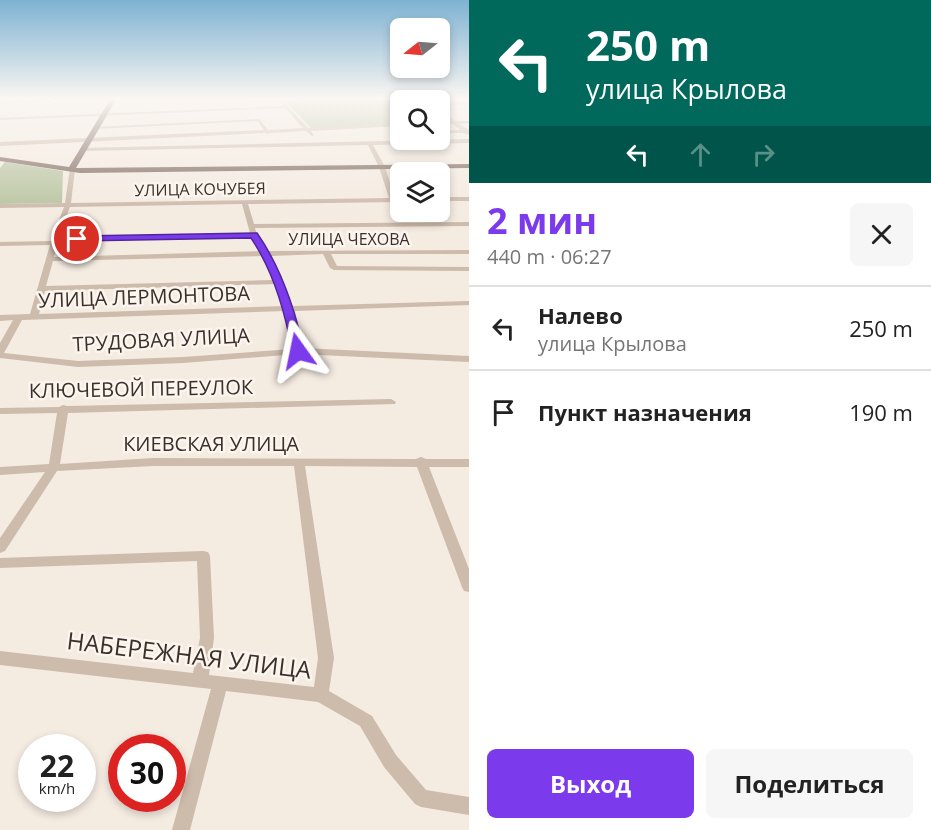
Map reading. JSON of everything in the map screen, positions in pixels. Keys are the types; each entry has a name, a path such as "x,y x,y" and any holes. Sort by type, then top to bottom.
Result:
{"main road":[{"path":"72,169 90,137"},
{"path":"0,159 72,169 469,166"}],"street":[{"path":"0,144 184,137"},
{"path":"314,137 319,143"},
{"path":"369,141 390,185"},
{"path":"82,149 369,141 469,141"},
{"path":"34,317 54,241 68,205 72,169"},
{"path":"450,199 469,199"},
{"name":"УЛИЦА КОЧУБЕЯ","path":"0,206 390,200"},
{"path":"244,202 254,235 266,253 290,309 298,351"},
{"path":"251,226 469,224"},
{"path":"0,244 254,235"},
{"path":"326,252 334,268 469,269"},
{"name":"УЛИЦА ЧЕХОВА","path":"50,259 266,253 469,252"},
{"path":"42,289 278,282"},
{"name":"УЛИЦА ЛЕРМОНТОВА","path":"0,318 469,303"},
{"name":"ТРУДОВАЯ УЛИЦА","path":"19,318 0,352 78,364 183,360 298,351 469,359"},
{"name":"КЛЮЧЕВОЙ ПЕРЕУЛОК","path":"0,411 391,402"},
{"path":"0,548 54,467 63,408"},
{"path":"422,461 469,588"},
{"name":"КИЕВСКАЯ УЛИЦА","path":"0,471 153,462 299,464 422,461 469,463"},
{"path":"299,464 326,658 321,695"},
{"path":"0,563 203,556 207,638 200,681"},
{"name":"НАБЕРЕЖНАЯ УЛИЦА","path":"0,658 321,695 366,721 390,762 421,798 469,806"},
{"path":"181,830 220,684"}],"green space":[{"path":"5,162 63,171 62,203 0,204 0,168"}],"route":[{"path":"77,239 254,235 265,251 290,309 298,351"}]}
